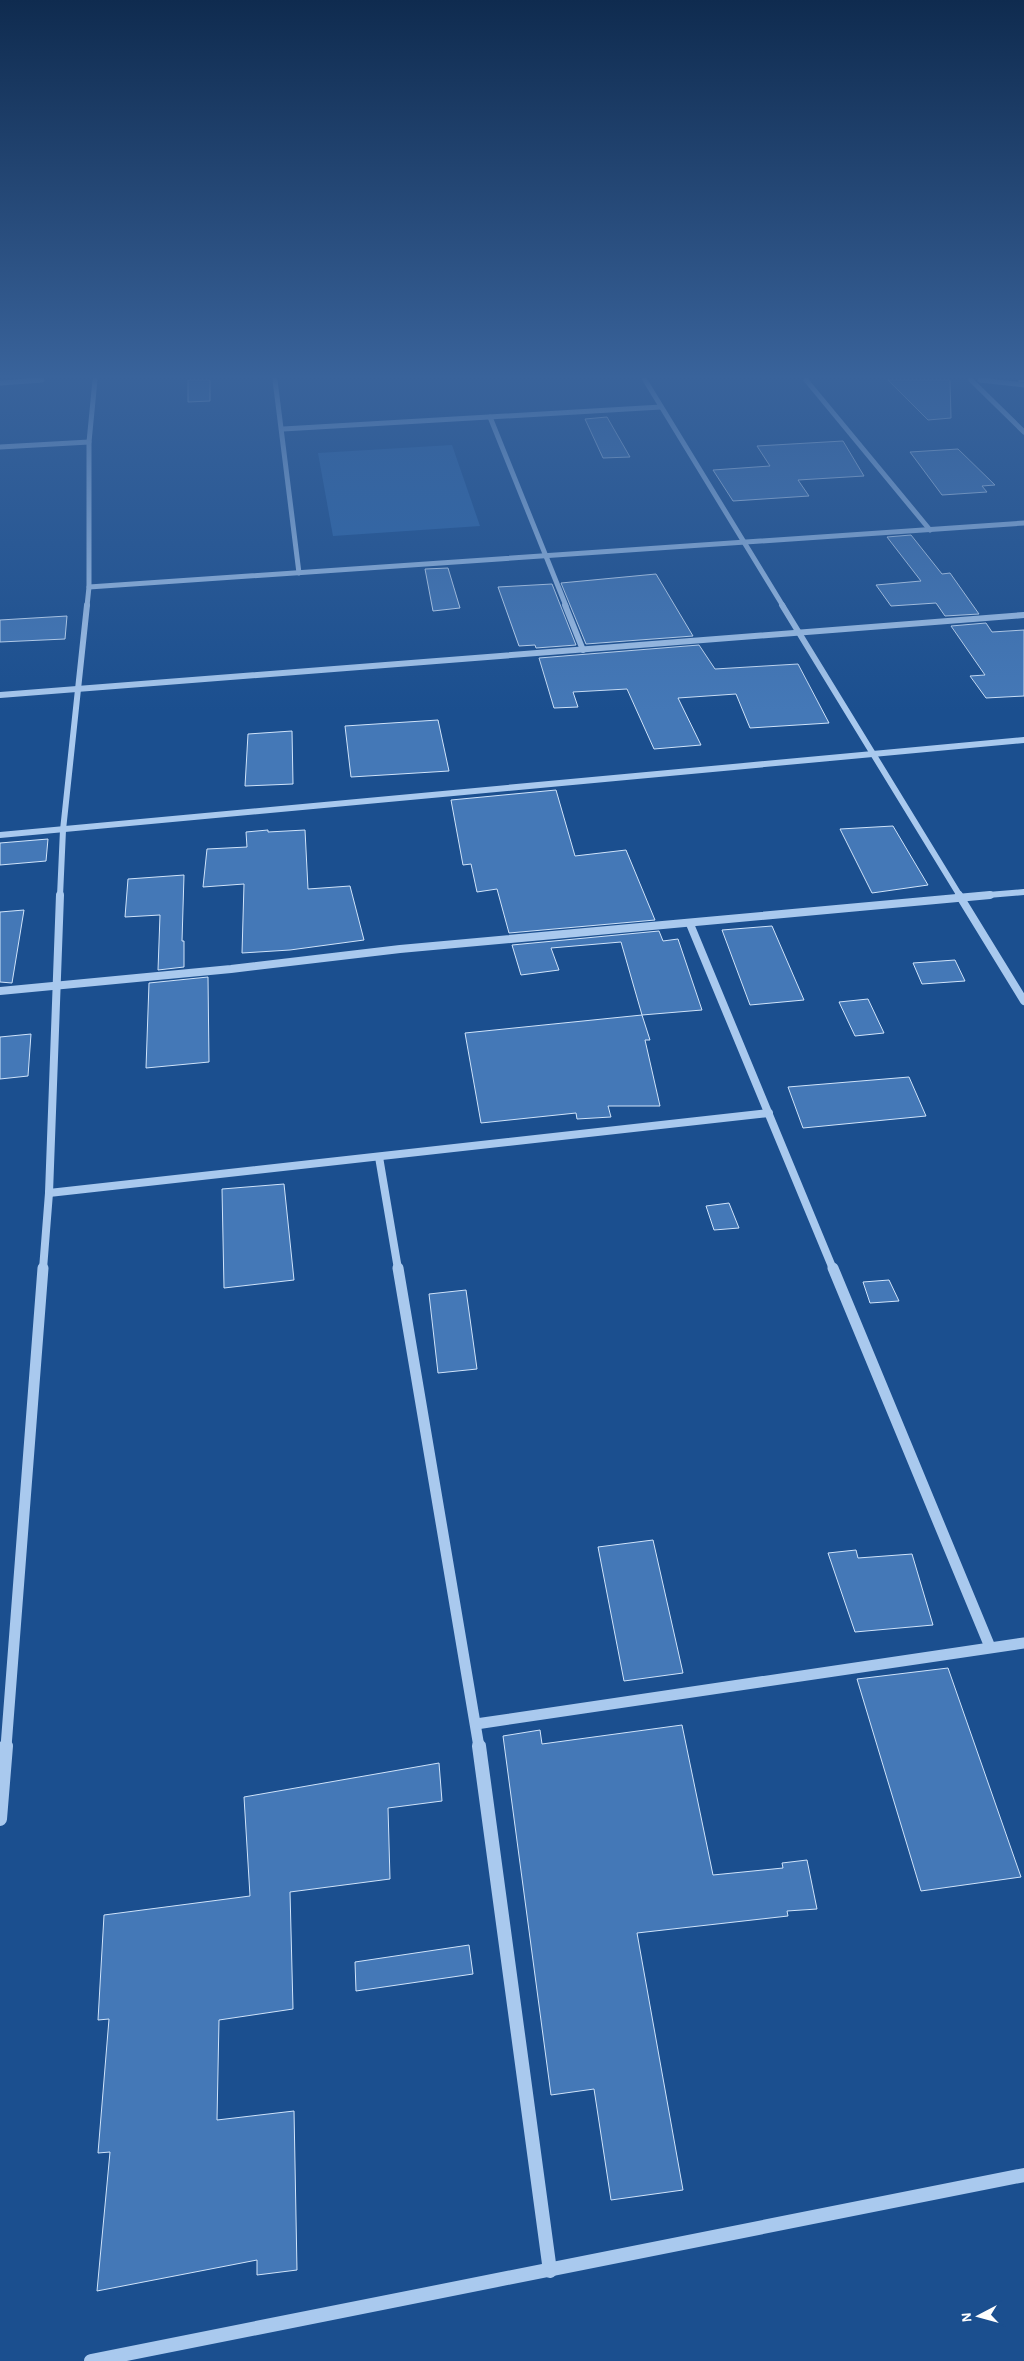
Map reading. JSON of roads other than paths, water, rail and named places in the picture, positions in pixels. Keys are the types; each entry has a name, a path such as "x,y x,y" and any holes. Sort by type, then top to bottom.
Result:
{"street":[{"path":"0,1819 49,1193 63,830 89,587 89,490"},
{"path":"289,490 299,573"},
{"path":"519,490 583,650"},
{"path":"712,490 1024,1001"},
{"path":"897,490 930,530"},
{"path":"89,587 1024,523"},
{"path":"0,695 1024,615"},
{"path":"0,835 1024,740"},
{"path":"0,991 231,970 400,949 1024,892"},
{"path":"690,924 990,1647"},
{"path":"49,1193 768,1113"},
{"path":"380,1157 476,1724 550,2271"},
{"path":"476,1724 1024,1643"},
{"path":"91,2361 1024,2175"}]}
